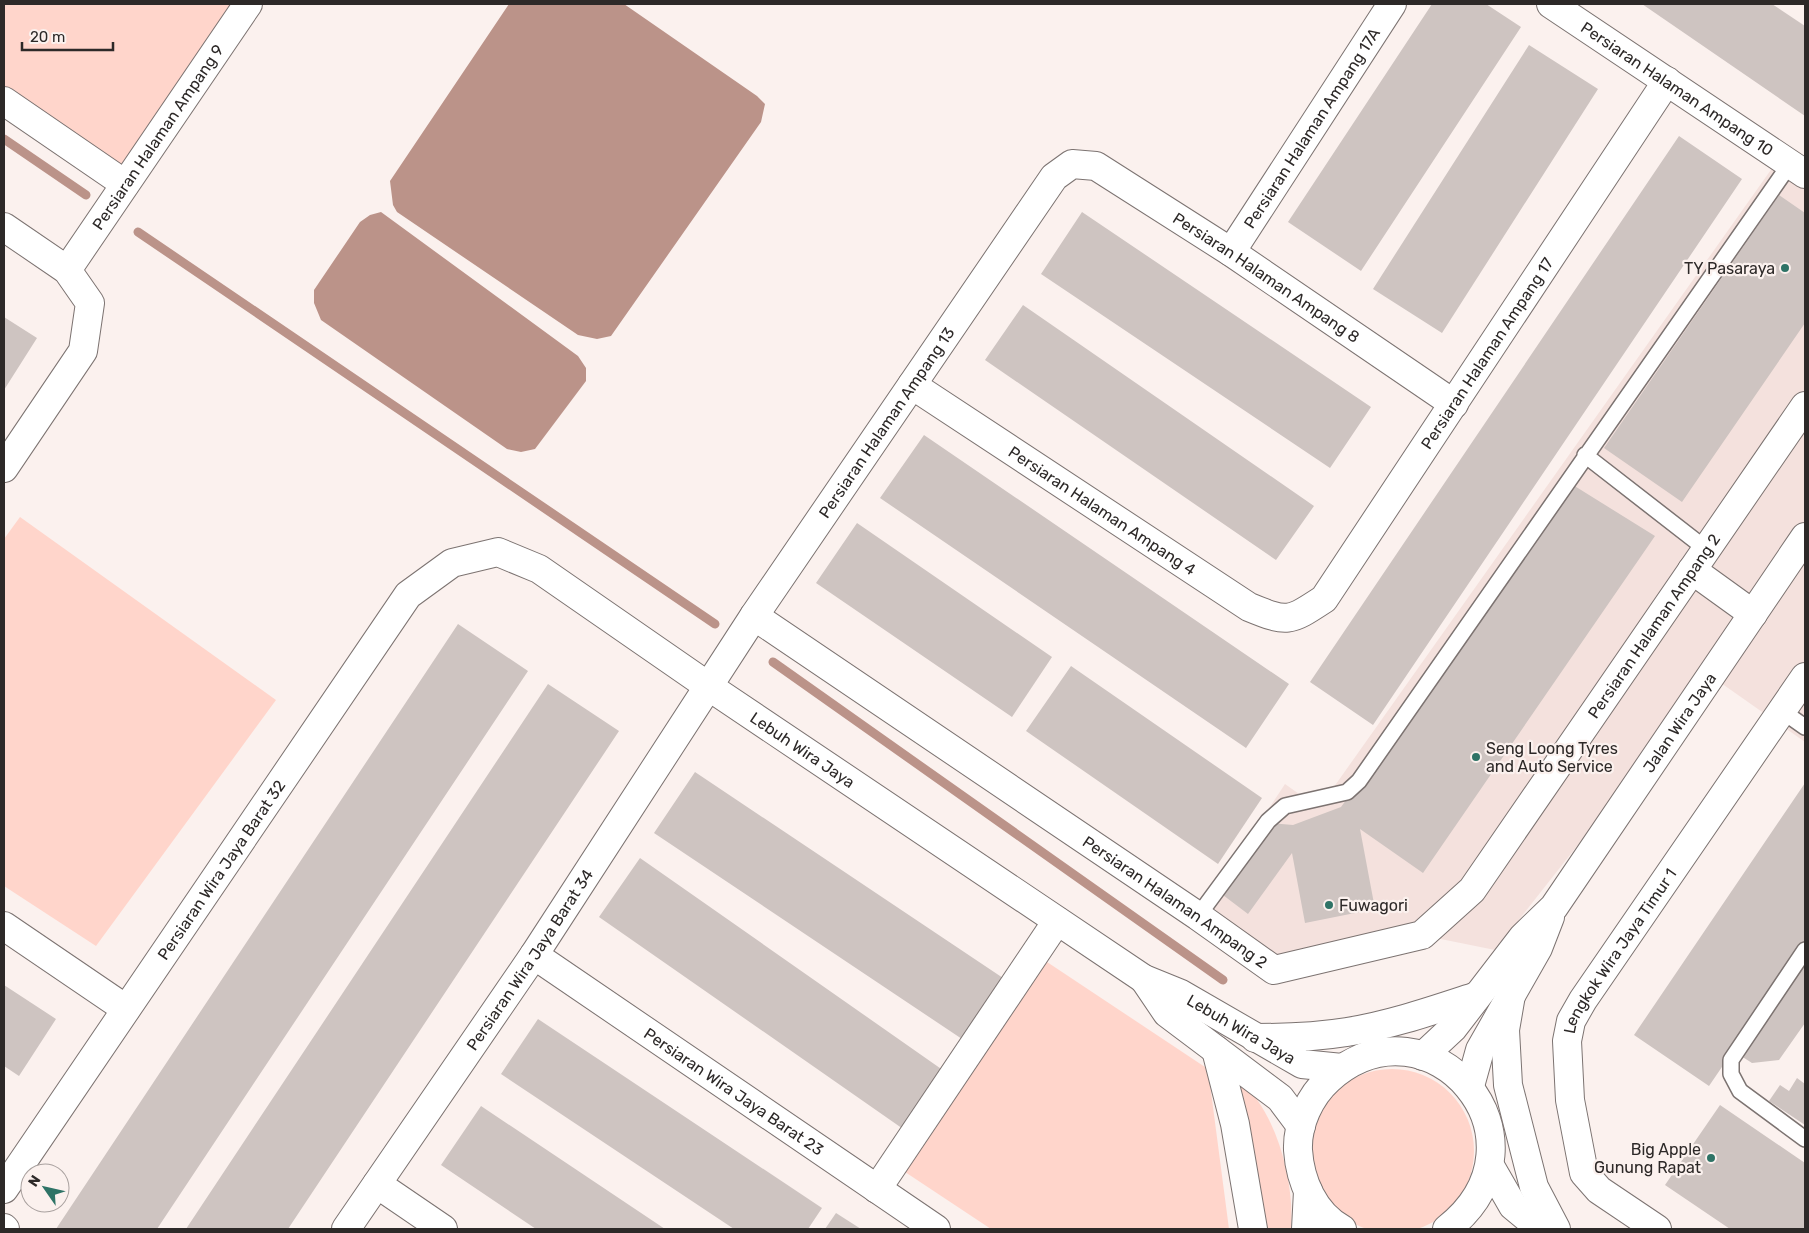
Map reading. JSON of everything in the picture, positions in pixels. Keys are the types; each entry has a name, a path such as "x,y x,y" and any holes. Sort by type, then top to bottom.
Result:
{"street":[{"name":"Persiaran Halaman Ampang 9","path":"67,270 248,4"},
{"name":"Persiaran Halaman Ampang 17A","path":"1231,252 1392,4"},
{"name":"Persiaran Halaman Ampang 10","path":"1551,4 1798,169"},
{"name":"Persiaran Halaman Ampang 17","path":"1298,617 1324,599 1667,81"},
{"path":"4,101 125,184"},
{"name":"Persiaran Halaman Ampang 8","path":"1072,164 1096,166 1231,252 1454,404"},
{"name":"Persiaran Halaman Ampang 13","path":"708,686 1054,177 1072,164"},
{"path":"4,227 67,270 90,303 83,350 4,468"},
{"name":"Persiaran Halaman Ampang 4","path":"912,385 1249,607 1277,618 1298,617"},
{"name":"Persiaran Halaman Ampang 2","path":"754,616 1198,916 1274,970 1422,936 1472,890 1805,406"},
{"name":"Jalan Wira Jaya","path":"1423,1056 1453,1028 1523,937 1554,907 1805,537"},
{"name":"Lebuh Wira Jaya","path":"452,563 498,552 539,570 1144,979 1181,994 1302,1064 1342,1068"},
{"path":"1699,559 1753,614"},
{"name":"Persiaran Wira Jaya Barat 32","path":"4,1189 408,595 452,563"},
{"name":"Lengkok Wira Jaya Timur 1","path":"1657,1229 1599,1190 1584,1173 1570,1100 1567,1041 1571,1021 1583,1000 1805,677"},
{"name":"Persiaran Wira Jaya Barat 34","path":"346,1229 534,955 708,686"},
{"name":"Jalan Wira Jaya","path":"1470,1086 1480,1050 1538,948 1554,907"},
{"path":"877,1189 1057,921"},
{"path":"4,926 126,1009"},
{"name":"Persiaran Wira Jaya Barat 23","path":"534,955 936,1229"},
{"name":"Lebuh Wira Jaya","path":"1144,979 1167,1013 1280,1098 1301,1126"},
{"path":"1255,1038 1293,1038 1347,1032 1418,1015 1477,996"},
{"path":"1511,996 1504,1030 1508,1085 1534,1187 1556,1229"},
{"path":"1216,1050 1235,1124 1253,1229"},
{"path":"1342,1229 1319,1210 1308,1191 1300,1170 1298,1148 1301,1126 1309,1105 1321,1086 1342,1068 1368,1056 1396,1052 1423,1056 1449,1068 1470,1086 1484,1111 1491,1138 1490,1166 1480,1193 1464,1216 1447,1229"},
{"path":"1490,1166 1513,1206 1541,1229"},
{"path":"377,1184 443,1229"},
{"path":"1306,1229 1308,1191"}],"lane":[{"path":"1198,916 1268,821 1285,806 1346,792 1358,780 1585,455 1798,169"},
{"path":"1585,455 1699,559"},
{"path":"1782,711 1805,727"},
{"path":"1805,950 1731,1060 1731,1074 1740,1091 1805,1139"}],"shaded area":[{"path":"4,4 235,4 123,169 4,88"},
{"path":"509,4 624,4 757,96 765,104 761,122 611,336 597,339 578,335 397,212 393,205 390,181"},
{"path":"1780,157 1805,174 1805,742 1711,676 1495,950 1421,935 1274,970 1198,916 1285,784 1319,808"},
{"path":"381,212 578,356 586,368 586,381 535,449 521,452 507,449 321,320 314,303 314,290 360,222 370,215"},
{"path":"20,517 276,700 96,946 4,886 4,539"},
{"path":"1041,958 1208,1069 1229,1229 991,1229 899,1168"},
{"path":"1392,1069 1416,1073 1437,1083 1450,1093 1460,1106 1470,1127 1474,1151 1470,1175 1460,1196 1450,1209 1437,1219 1416,1229 1392,1233 1368,1229 1347,1219 1334,1209 1324,1196 1314,1175 1310,1151 1314,1127 1324,1106 1334,1093 1347,1083 1368,1073"},
{"path":"1238,1079 1263,1108 1273,1127 1286,1169 1290,1190 1291,1229 1260,1229"}],"building":[{"path":"1432,4 1486,4 1521,27 1361,271 1288,222"},
{"path":"1642,4 1772,4 1805,26 1805,116"},
{"path":"1529,45 1598,89 1442,333 1373,289"},
{"path":"1679,136 1742,179 1373,725 1310,682"},
{"path":"1779,195 1805,213 1805,323 1682,502 1604,448"},
{"path":"1082,212 1371,407 1330,468 1041,274"},
{"path":"1023,305 1314,506 1276,560 985,360"},
{"path":"4,317 37,338 4,390"},
{"path":"924,435 1289,684 1246,748 880,498"},
{"path":"1573,485 1655,536 1423,873 1360,829 1375,909 1305,923 1292,853 1248,914 1219,892 1270,823 1293,825 1341,807"},
{"path":"857,523 1052,657 1012,717 816,583"},
{"path":"458,624 528,671 157,1229 56,1229 67,1213 70,1213 70,1208"},
{"path":"1071,666 1262,798 1218,864 1026,731"},
{"path":"548,684 619,731 288,1229 186,1229"},
{"path":"695,772 1003,978 962,1039 654,833"},
{"path":"1805,783 1805,945 1709,1086 1634,1035"},
{"path":"640,858 947,1073 906,1131 599,917"},
{"path":"1805,957 1805,1023 1779,1060 1752,1063 1738,1054"},
{"path":"4,985 56,1019 19,1076 4,1066"},
{"path":"538,1019 822,1208 808,1229 734,1229 501,1074"},
{"path":"1797,1078 1805,1084 1805,1125 1769,1101 1780,1085 1789,1091"},
{"path":"1720,1105 1805,1163 1805,1229 1730,1229 1665,1185"},
{"path":"481,1106 665,1229 536,1229 441,1165"},
{"path":"836,1213 861,1229 825,1229"}],"waterway":[{"path":"4,139 86,195"},
{"path":"138,232 715,624"},
{"path":"773,662 1223,980"}],"place":[{"name":"TY Pasaraya","path":"1785,268"},
{"name":"Seng Loong Tyres and Auto Service","path":"1476,757"},
{"name":"Fuwagori","path":"1329,905"},
{"name":"Big Apple Gunung Rapat","path":"1711,1158"}]}
